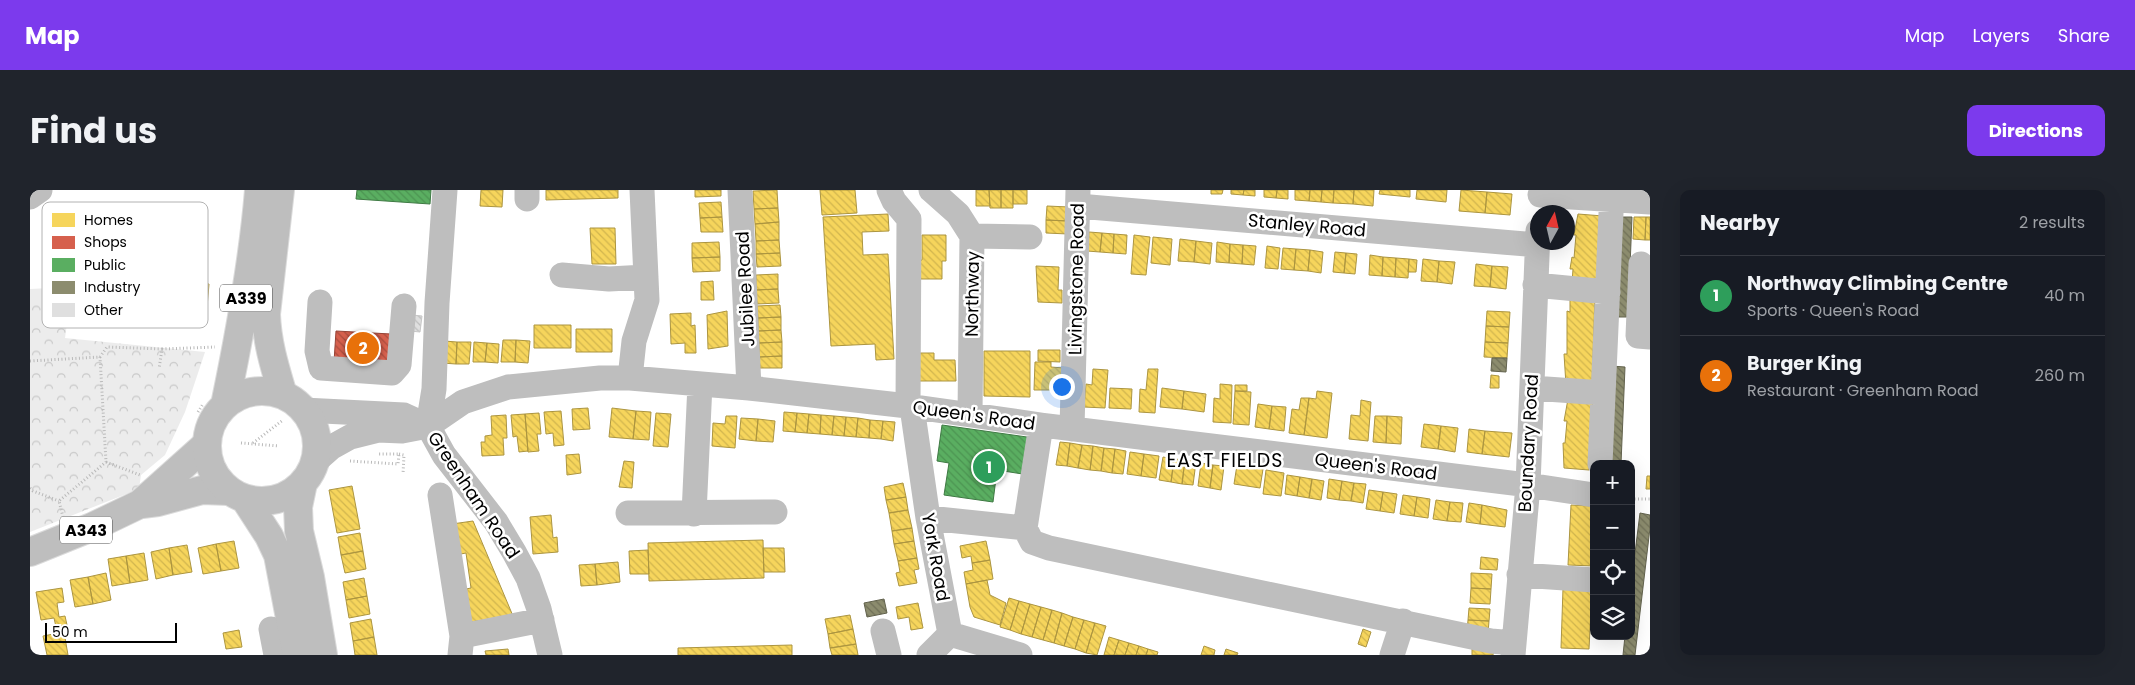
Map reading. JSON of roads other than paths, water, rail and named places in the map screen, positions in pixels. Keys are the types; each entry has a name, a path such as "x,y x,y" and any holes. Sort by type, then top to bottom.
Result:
{"main road":[{"name":"A339","path":"225,405 252,260 259,190"},
{"name":"A339","path":"280,190 266,322 267,342 290,408"},
{"path":"297,655 278,556 269,536 237,495 212,471 206,445 212,423 225,405 238,396 253,392 268,391 314,429 317,445 298,507 299,531 310,577 323,655"},
{"name":"A343","path":"30,552 92,527 140,504 206,445"},
{"path":"237,495 270,501 288,495 309,473"},
{"name":"A343","path":"140,504 158,502 202,490 237,495"}],"street":[{"path":"30,197 40,190"},
{"path":"428,426 434,390 437,303 445,190"},
{"path":"630,378 634,341 647,300 642,190"},
{"name":"Jubilee Road","path":"740,190 749,388"},
{"name":"York Road","path":"890,190 894,201 909,219 910,406 928,518 950,634"},
{"name":"Northway","path":"931,190 958,214 972,236 970,414"},
{"name":"Stanley Road","path":"1078,198 1530,237"},
{"name":"Livingstone Road","path":"1072,429 1078,198"},
{"path":"1600,460 1613,198"},
{"path":"1539,199 1650,202"},
{"path":"972,236 1030,237"},
{"name":"Boundary Road","path":"1514,649 1528,485 1536,250"},
{"path":"1641,264 1638,336 1650,337"},
{"path":"562,275 609,279 646,277"},
{"path":"1535,285 1608,292"},
{"path":"320,302 318,358 321,368 392,372 399,364 404,306"},
{"name":"Queen's Road","path":"428,426 463,402 508,387 600,378 630,378 749,388 910,406 1041,425 1528,485 1590,494"},
{"path":"694,511 700,384"},
{"path":"1532,388 1603,393"},
{"name":"Greenham Road","path":"290,408 404,415 428,426 444,455 492,515 528,578 542,620 550,655"},
{"path":"1041,425 1025,528 1032,542 1049,548 1403,621 1491,641 1514,649"},
{"name":"Greenham Road","path":"309,473 332,447 363,433 378,430 402,431 428,426"},
{"name":"Greenham Road","path":"440,495 461,645 542,620"},
{"path":"628,513 694,511 775,512"},
{"path":"928,518 1025,528"},
{"path":"1519,575 1590,580"},
{"path":"1392,655 1403,621"},
{"path":"271,629 276,655"},
{"path":"884,630 889,655"},
{"path":"929,655 950,634 1020,655"}],"place":[{"name":"Burger King","path":"363,348"},
{"name":"Northway Climbing Centre","path":"989,467"}],"district":[{"name":"EAST FIELDS","path":"1225,460"}]}
